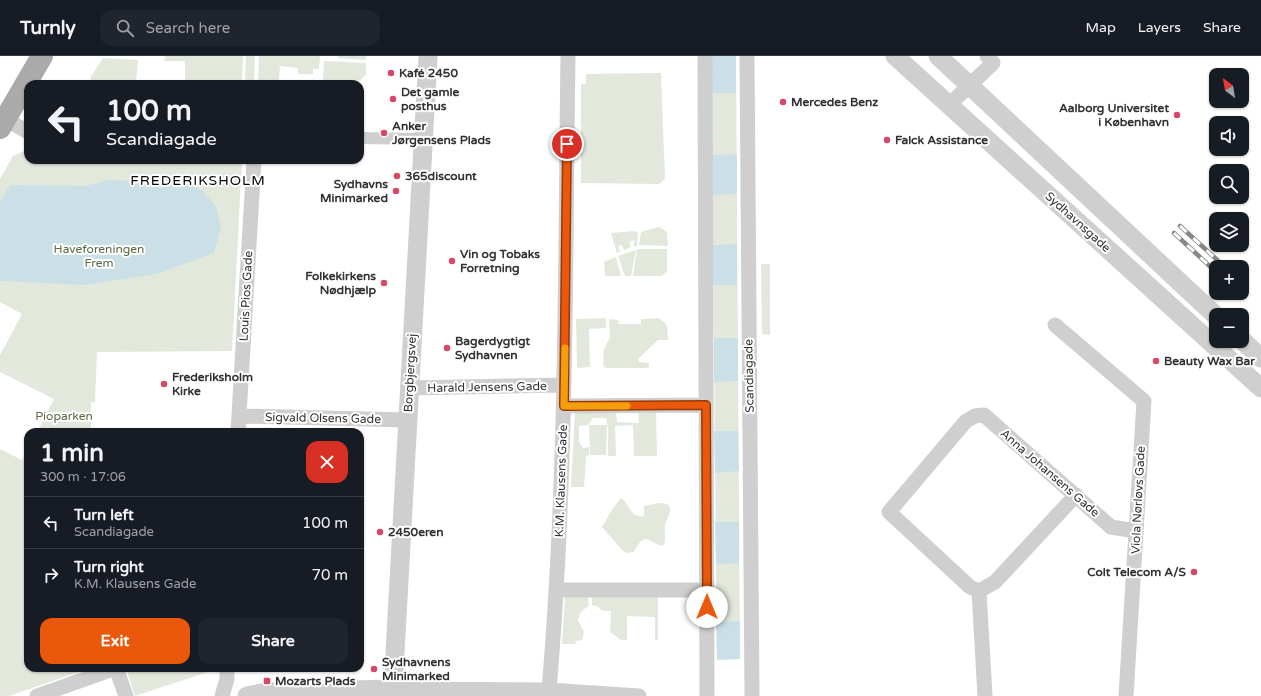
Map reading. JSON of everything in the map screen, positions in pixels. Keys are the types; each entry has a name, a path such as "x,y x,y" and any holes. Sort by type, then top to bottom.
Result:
{"main road":[{"path":"0,97 25,56"},
{"path":"28,80 42,56"},
{"path":"3,123 24,87"}],"street":[{"name":"Borgbjergsvej","path":"392,693 428,56"},
{"name":"K.M. Klausens Gade","path":"549,690 557,590 564,406 568,56"},
{"path":"705,56 707,696"},
{"name":"Scandiagade","path":"747,56 752,696"},
{"name":"Sydhavnsgade","path":"895,56 1261,388"},
{"path":"938,56 971,85 1209,309"},
{"path":"949,105 994,64 986,56"},
{"path":"3,123 24,131"},
{"path":"364,138 424,139"},
{"name":"Louis Pios Gade","path":"238,428 254,164"},
{"name":"Viola Nørløvs Gade","path":"1055,325 1144,401 1126,696"},
{"path":"1249,347 1261,358"},
{"name":"Harald Jensens Gade","path":"410,388 564,385"},
{"path":"564,406 706,405"},
{"name":"Anna Johansens Gade","path":"979,591 970,587 889,512 966,421 975,416 984,415 1111,527 1136,531"},
{"name":"Sigvald Olsens Gade","path":"239,416 408,420"},
{"path":"985,696 979,591 995,582 1076,495"},
{"path":"557,590 707,590"},
{"path":"37,696 105,672"},
{"path":"117,672 126,696"},
{"path":"222,696 227,679 227,672"},
{"path":"247,696 266,692 483,693 549,690 640,696"}],"green space":[{"path":"165,56 243,56 242,80 185,80 185,61 164,61"},
{"path":"246,56 255,56 254,80 245,80"},
{"path":"259,56 320,56 319,69 313,69 313,74 298,74 298,68 280,66 279,80 258,80"},
{"path":"338,56 366,56 366,60 338,58"},
{"path":"711,56 736,56 740,659 717,660"},
{"path":"103,58 138,60 136,80 91,80 90,78"},
{"path":"324,61 366,63 366,75 360,80 323,80"},
{"path":"661,73 665,179 659,184 581,183 581,84 586,84 586,74"},
{"name":"Haveforeningen Frem","path":"24,151 24,164 242,164 232,351 97,352 95,402 91,402 91,428 39,428 54,399 0,372 0,355 22,314 0,302 0,179 13,156"},
{"path":"659,227 667,232 668,246 639,245 641,232"},
{"path":"634,231 638,233 637,246 634,246 634,240 629,242 631,247 624,250 622,245 618,246 620,252 617,253 611,233"},
{"path":"637,249 667,249 667,271 662,276 633,276"},
{"path":"636,250 631,276 625,276 618,256"},
{"path":"616,257 621,276 605,276 604,262"},
{"path":"761,264 770,264 770,335 762,334"},
{"path":"606,318 606,328 589,329 590,367 577,368 576,319"},
{"path":"659,318 667,325 668,340 658,340 638,359 639,362 649,363 649,368 606,368 603,365 604,349 610,337 609,319 618,320 619,324 641,324 641,319"},
{"path":"638,409 656,410 657,456 634,456 633,425 615,426 616,456 608,456 608,428 606,418 593,418 588,425 579,426 579,442 583,448 589,447 589,455 586,456 584,487 571,487 575,412 616,411 617,422 639,423"},
{"path":"589,425 607,425 606,455 590,455"},
{"name":"Pioparken","path":"0,449 22,460 24,456 24,672 78,672 9,696 0,696"},
{"path":"621,498 635,515 639,516 644,516 644,506 664,503 670,507 665,526 664,545 661,546 646,539 640,542 634,552 627,553 623,551 602,527 613,508"},
{"path":"592,595 658,595 658,640 655,640 655,617 627,616 627,640 621,640 610,632 611,611 602,611 597,606 592,605"},
{"path":"565,596 588,596 589,605 580,613 578,620 584,632 582,640 576,641 575,644 562,644"},
{"path":"127,672 208,672 135,696"}],"shaded area":[{"path":"711,56 736,56 736,93 711,93"},
{"path":"737,154 737,194 712,195 712,155"},
{"path":"109,180 186,183 203,191 216,207 221,228 214,253 157,274 84,285 0,281 0,202 10,185 85,186"},
{"path":"737,244 737,285 713,285 713,245"},
{"path":"714,338 738,338 738,381 714,382"},
{"path":"714,431 738,431 739,471 715,473"},
{"path":"715,522 739,522 739,563 716,564"},
{"path":"740,621 740,659 717,660 716,622"}],"railway":[{"path":"1180,226 1217,260"},
{"path":"1174,233 1209,266"}],"slow traffic":[{"path":"565,348 564,406 627,406"}],"place":[{"name":"Kafé 2450","path":"391,73"},
{"name":"Det gamle posthus","path":"393,99"},
{"name":"Mercedes Benz","path":"783,102"},
{"name":"Aalborg Universitet i København","path":"1177,115"},
{"name":"Anker Jørgensens Plads","path":"384,133"},
{"name":"Falck Assistance","path":"887,140"},
{"name":"365discount","path":"397,176"},
{"name":"Sydhavns Minimarked","path":"396,191"},
{"name":"Vin og Tobaks Forretning","path":"452,261"},
{"name":"Folkekirkens Nødhjælp","path":"384,283"},
{"name":"Bagerdygtigt Sydhavnen","path":"447,348"},
{"name":"Beauty Wax Bar","path":"1156,361"},
{"name":"Frederiksholm Kirke","path":"164,384"},
{"name":"2450eren","path":"380,532"},
{"name":"Colt Telecom A/S","path":"1194,572"},
{"name":"Sydhavnens Minimarked","path":"374,669"},
{"name":"Mozarts Plads","path":"267,681"}],"district":[{"name":"FREDERIKSHOLM","path":"198,180"}],"route":[{"path":"567,144 564,406 706,405 707,607"}]}
